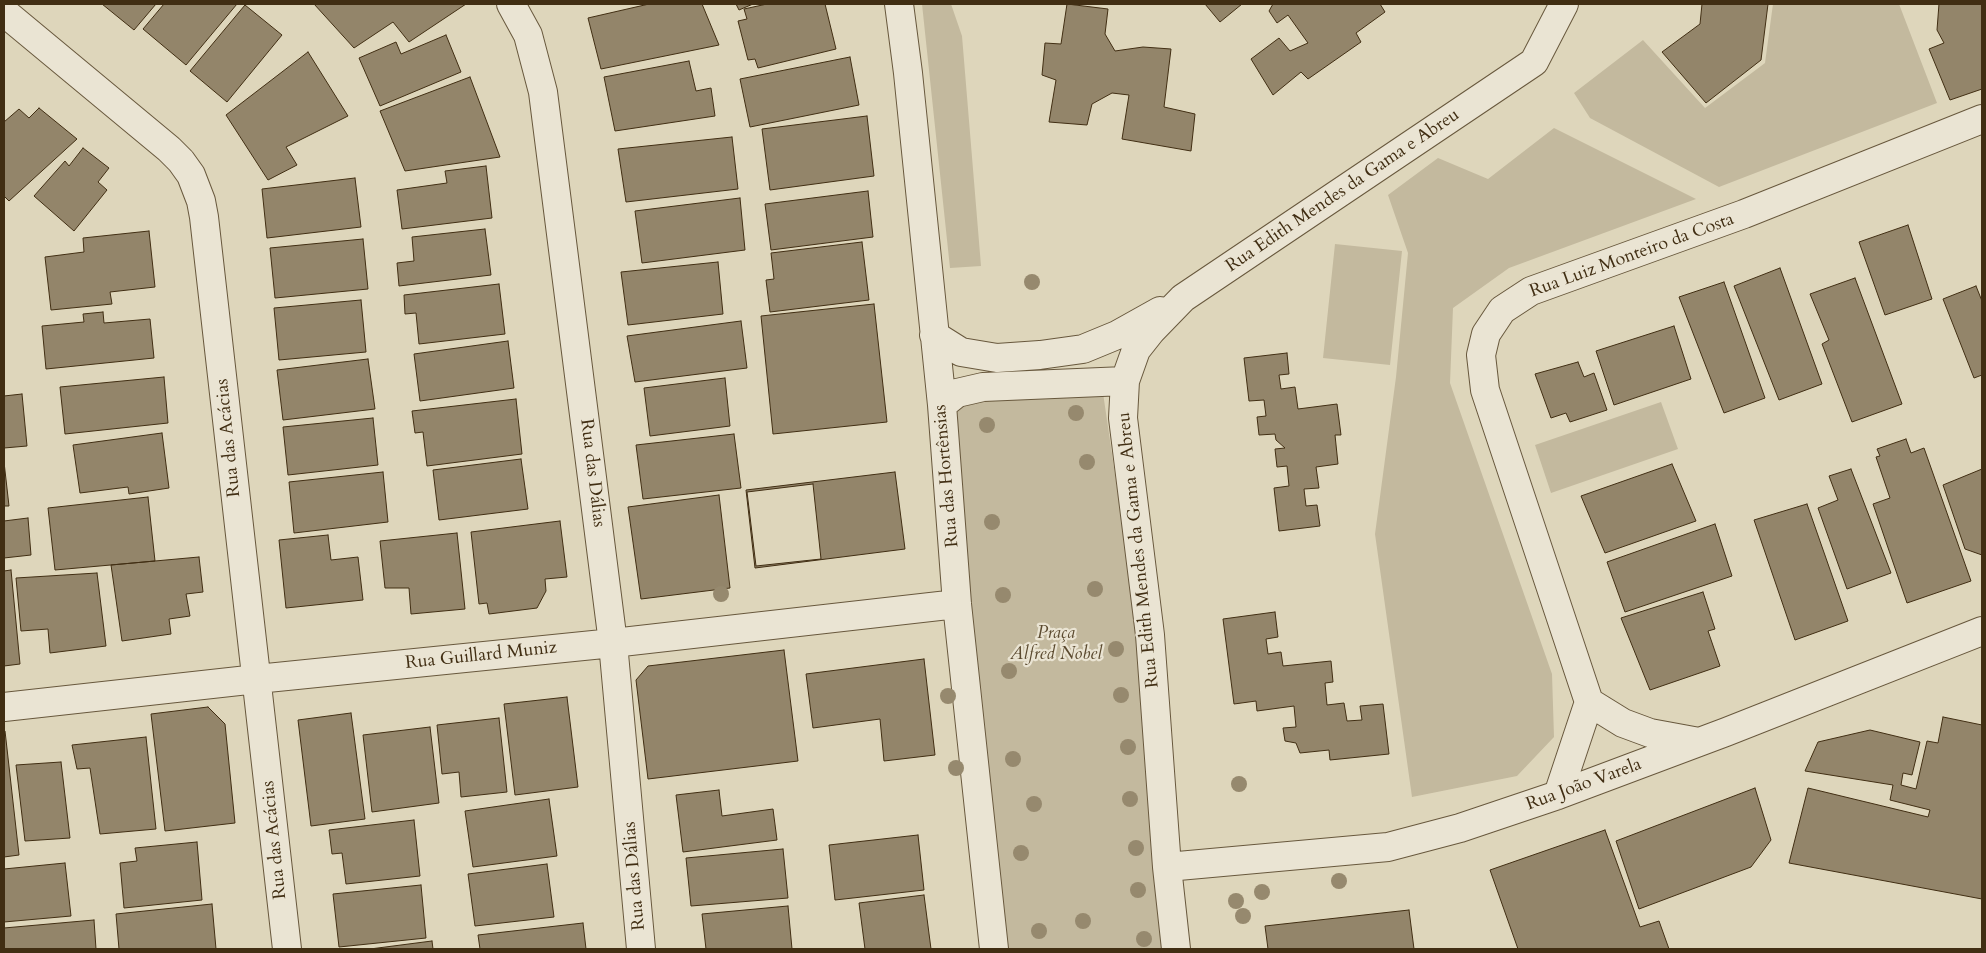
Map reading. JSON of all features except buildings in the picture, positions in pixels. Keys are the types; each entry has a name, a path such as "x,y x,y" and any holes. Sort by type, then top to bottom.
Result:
{"street":[{"name":"Rua das Dálias","path":"511,4 528,35 544,92 613,643 641,949"},
{"name":"Rua das Hortênsias","path":"899,4 908,73 942,405 957,604 994,949"},
{"name":"Rua Edith Mendes da Gama e Abreu","path":"1176,949 1167,867 1150,635 1123,418 1125,381 1136,350 1151,331 1184,298 1534,62 1564,4"},
{"name":"Rua das Acácias","path":"4,12 169,149 181,161 191,176 201,201 287,949"},
{"name":"Rua Luiz Monteiro da Costa","path":"1589,702 1485,390 1481,355 1486,334 1502,310 1531,291 1744,214 1982,119"},
{"path":"934,335 961,352 997,358 1057,352 1083,348 1117,335 1184,298"},
{"path":"942,405 958,393 983,387 1125,381"},
{"name":"Rua Guillard Muniz","path":"4,708 957,604"},
{"name":"Rua João Varela","path":"1167,867 1388,847 1460,828 1558,795 1699,742 1982,631"},
{"path":"1558,795 1589,702 1623,723 1650,733 1699,742"}],"green space":[{"path":"922,4 951,4 962,36 981,266 950,268"},
{"path":"1773,4 1899,4 1937,103 1719,187 1590,118 1574,93 1643,40 1705,108 1765,63"},
{"path":"1554,128 1696,199 1509,268 1453,308 1450,383 1552,674 1554,737 1517,776 1412,797 1375,534 1396,377 1408,253 1388,195 1438,158 1488,179"},
{"path":"1335,244 1402,251 1390,365 1323,358"},
{"name":"Praça Alfred Nobel","path":"1103,393 1139,637 1167,949 1008,949 947,425 959,401"},
{"path":"1661,402 1678,449 1551,493 1535,445"}]}
